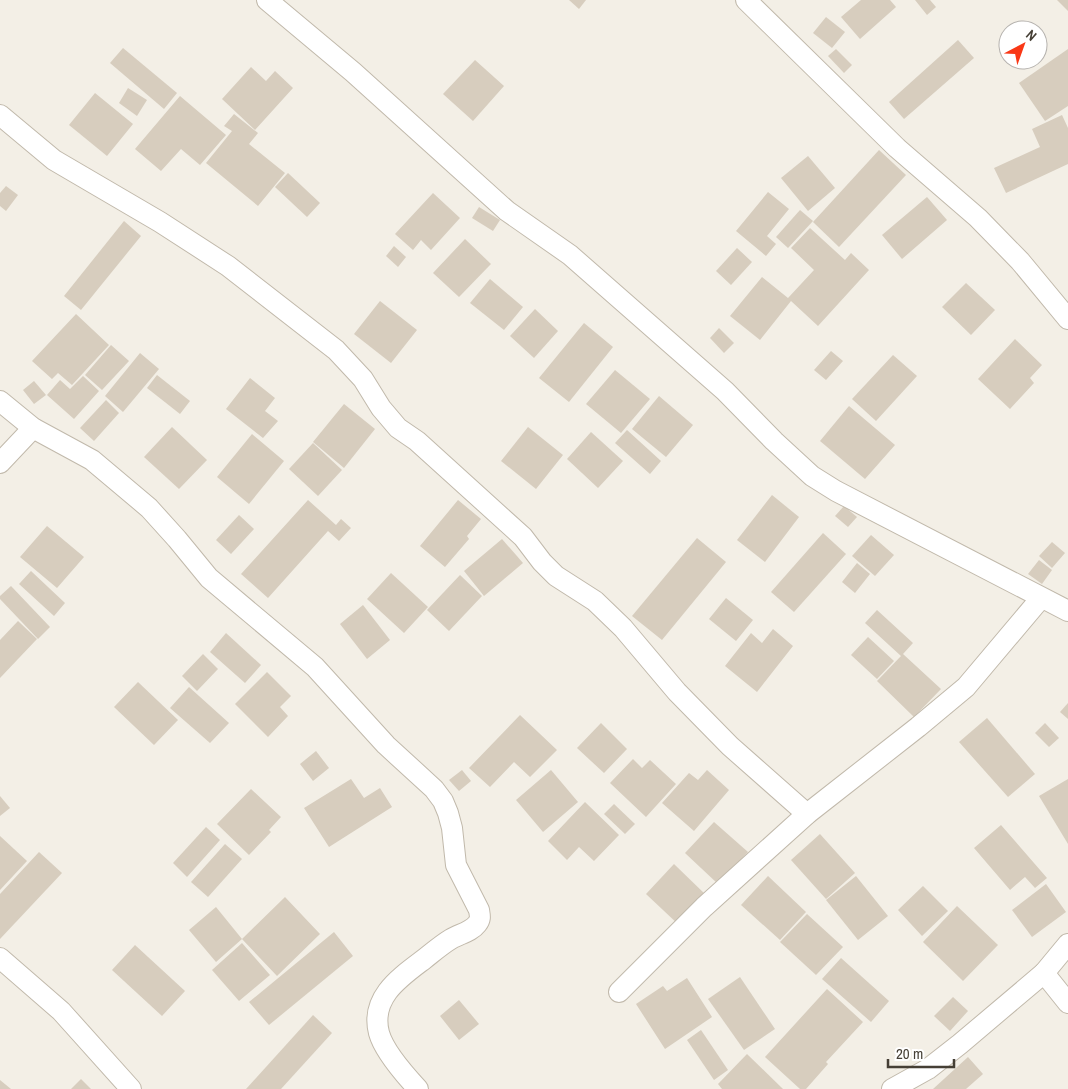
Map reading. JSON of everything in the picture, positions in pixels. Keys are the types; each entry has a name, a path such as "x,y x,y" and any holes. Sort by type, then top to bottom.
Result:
{"street":[{"path":"267,0 360,78 507,211 570,255 725,391 774,441 812,476 836,491 1068,611"},
{"path":"746,0 897,148 978,218 1020,261 1067,317"},
{"path":"0,115 54,160 160,222 228,266 336,350 363,379 381,408 398,428 417,441 523,537 542,562 556,576 595,601 623,628 677,692 730,746 807,814"},
{"path":"0,401 32,428 92,460 149,508 209,578 315,667 386,745 434,789 443,801 452,828 456,865 480,918 474,928 451,940 396,980 380,1004 378,1016 379,1033 386,1048 418,1089"},
{"path":"0,463 32,428"},
{"path":"619,992 704,907 807,814 966,687 1041,598"},
{"path":"892,1089 928,1070 960,1044 1044,973 1068,944"},
{"path":"0,958 61,1011 131,1089"},
{"path":"1044,973 1068,1003"}],"building":[{"path":"569,0 586,0 579,9"},
{"path":"861,0 890,0 896,7 860,39 841,17"},
{"path":"915,0 930,0 936,7 927,15"},
{"path":"1057,0 1068,0 1068,11"},
{"path":"826,17 845,32 832,48 813,33"},
{"path":"958,40 974,58 904,119 889,102"},
{"path":"123,48 177,93 164,109 110,63"},
{"path":"836,49 852,65 844,73 828,56"},
{"path":"1068,49 1068,106 1045,121 1019,83 1038,70 1048,70 1048,63"},
{"path":"475,60 504,86 473,121 443,94"},
{"path":"251,67 266,81 275,71 293,88 255,130 222,99"},
{"path":"128,88 147,100 137,116 119,103"},
{"path":"95,93 133,124 107,156 69,125"},
{"path":"180,96 226,135 200,165 181,149 161,171 135,149"},
{"path":"234,114 258,133 249,144 285,173 258,206 206,163 232,131 224,126"},
{"path":"1062,115 1068,128 1068,164 1006,193 994,168 1040,147 1032,129"},
{"path":"879,150 906,175 839,247 813,222"},
{"path":"808,156 835,188 808,211 781,178"},
{"path":"288,173 320,203 307,217 275,187"},
{"path":"6,186 18,195 6,211 0,206 0,193"},
{"path":"768,192 789,209 767,236 776,244 766,256 736,231"},
{"path":"433,193 460,218 431,250 421,240 413,250 395,234"},
{"path":"927,197 947,220 902,259 882,235"},
{"path":"479,207 500,220 493,231 472,218"},
{"path":"800,210 813,221 788,248 776,237"},
{"path":"124,221 141,236 81,310 64,296"},
{"path":"810,228 845,260 851,253 869,270 818,326 791,301 760,340 730,316 762,277 788,298 814,270 791,248"},
{"path":"465,239 491,264 459,297 433,273"},
{"path":"394,246 406,257 398,267 386,256"},
{"path":"737,248 752,262 731,285 716,271"},
{"path":"490,279 523,307 504,330 470,303"},
{"path":"966,283 995,310 971,335 942,307"},
{"path":"380,301 417,330 391,363 354,334"},
{"path":"535,309 558,331 534,358 510,336"},
{"path":"76,314 109,345 72,385 58,373 52,379 32,361"},
{"path":"584,323 613,347 569,402 539,378"},
{"path":"719,328 734,343 724,353 710,338"},
{"path":"1015,339 1042,365 1030,378 1034,383 1010,409 978,379"},
{"path":"111,345 129,361 102,390 85,375"},
{"path":"831,351 843,361 826,380 814,370"},
{"path":"140,353 159,369 123,412 105,396"},
{"path":"893,355 917,376 876,421 852,399"},
{"path":"615,370 650,399 621,433 586,404"},
{"path":"157,375 190,401 180,414 147,388"},
{"path":"83,376 99,391 74,419 47,395 60,380 70,389"},
{"path":"250,378 275,398 265,411 278,421 263,438 226,409"},
{"path":"34,381 46,395 34,404 23,390"},
{"path":"659,396 693,425 666,457 632,429"},
{"path":"106,400 119,413 94,441 80,428"},
{"path":"344,404 375,429 344,468 313,442"},
{"path":"849,406 895,445 865,479 820,441"},
{"path":"172,427 207,460 179,489 144,457"},
{"path":"528,427 563,455 536,489 501,461"},
{"path":"627,430 661,461 650,474 615,443"},
{"path":"591,432 623,461 598,488 567,459"},
{"path":"252,434 284,461 249,504 217,477"},
{"path":"313,443 342,470 318,496 289,469"},
{"path":"772,495 799,517 765,562 737,540"},
{"path":"308,500 336,525 341,519 351,528 339,541 328,531 268,598 241,574"},
{"path":"458,500 481,519 467,536 469,539 445,567 420,546"},
{"path":"844,506 857,517 848,527 835,516"},
{"path":"239,515 254,529 231,554 216,540"},
{"path":"47,526 84,557 57,588 20,557"},
{"path":"823,533 846,554 794,612 771,592"},
{"path":"871,535 894,555 875,576 852,556"},
{"path":"697,538 726,562 662,640 632,616"},
{"path":"502,539 523,563 484,596 464,571"},
{"path":"1052,542 1065,553 1052,568 1039,556"},
{"path":"1039,560 1052,570 1042,584 1028,574"},
{"path":"857,563 870,574 855,593 842,582"},
{"path":"31,571 65,603 54,616 19,584"},
{"path":"391,573 428,607 404,633 367,599"},
{"path":"460,575 482,596 449,631 427,610"},
{"path":"11,586 50,627 38,639 0,599 0,596"},
{"path":"726,598 753,620 736,641 709,619"},
{"path":"363,605 390,640 367,659 340,624"},
{"path":"877,610 913,643 903,654 941,689 914,717 877,681 901,656 865,623"},
{"path":"18,621 37,639 0,678 0,640"},
{"path":"773,629 793,646 757,692 725,666 751,633 762,643"},
{"path":"226,633 261,665 245,683 210,652"},
{"path":"868,637 894,661 877,679 851,655"},
{"path":"203,654 218,669 197,691 182,676"},
{"path":"267,672 291,696 280,707 288,716 268,737 235,704"},
{"path":"138,682 178,720 154,745 114,707"},
{"path":"189,687 229,723 210,743 170,708"},
{"path":"1068,703 1068,719 1060,712"},
{"path":"520,715 557,750 530,777 514,762 490,787 469,768"},
{"path":"987,718 1035,774 1008,797 959,742"},
{"path":"601,723 627,749 604,773 577,748"},
{"path":"1045,723 1059,738 1049,747 1035,733"},
{"path":"316,751 329,768 313,781 300,764"},
{"path":"633,759 642,768 650,760 676,784 646,817 610,783"},
{"path":"462,770 471,781 459,791 449,780"},
{"path":"551,770 578,802 543,832 516,800"},
{"path":"707,770 729,790 694,831 662,803 689,773 698,780"},
{"path":"351,779 364,798 380,788 392,807 329,847 304,808"},
{"path":"1068,779 1068,844 1039,796"},
{"path":"251,789 281,817 269,830 271,832 249,855 217,824"},
{"path":"0,796 10,808 0,816"},
{"path":"585,802 619,835 594,861 579,847 567,860 548,841"},
{"path":"614,804 635,824 625,834 604,814"},
{"path":"714,822 748,852 718,884 685,853"},
{"path":"1001,825 1047,878 1035,888 1025,877 1010,890 974,848"},
{"path":"206,827 220,840 187,877 173,863"},
{"path":"820,834 855,873 826,899 791,860"},
{"path":"0,836 27,861 0,890"},
{"path":"225,844 242,859 208,897 191,882"},
{"path":"39,852 62,873 0,939 0,894"},
{"path":"674,864 708,897 680,926 646,894"},
{"path":"768,876 806,912 780,940 741,905"},
{"path":"856,876 888,916 858,940 826,900"},
{"path":"1046,884 1066,912 1032,937 1012,910"},
{"path":"923,886 948,911 922,936 898,910"},
{"path":"285,897 320,934 277,976 242,939"},
{"path":"957,906 998,945 963,981 923,942"},
{"path":"216,907 242,939 216,962 189,930"},
{"path":"807,914 843,947 816,975 780,942"},
{"path":"334,932 353,956 269,1025 249,1002"},
{"path":"242,943 270,975 239,1001 212,970"},
{"path":"135,945 185,991 162,1016 112,970"},
{"path":"841,958 889,1001 871,1022 822,979"},
{"path":"740,977 775,1029 744,1050 708,999"},
{"path":"687,978 712,1017 665,1049 636,1004 663,986 667,991"},
{"path":"827,989 863,1022 826,1062 828,1064 806,1089 800,1089 765,1057"},
{"path":"953,997 968,1011 950,1031 934,1016"},
{"path":"459,1000 479,1024 459,1040 440,1016"},
{"path":"313,1015 332,1033 281,1089 246,1089"},
{"path":"701,1030 728,1070 714,1080 687,1040"},
{"path":"747,1054 783,1089 722,1089 718,1084"},
{"path":"968,1057 983,1074 966,1089 933,1089"},
{"path":"81,1079 91,1089 71,1089"},
{"path":"0,1080 11,1089 0,1089"}]}
